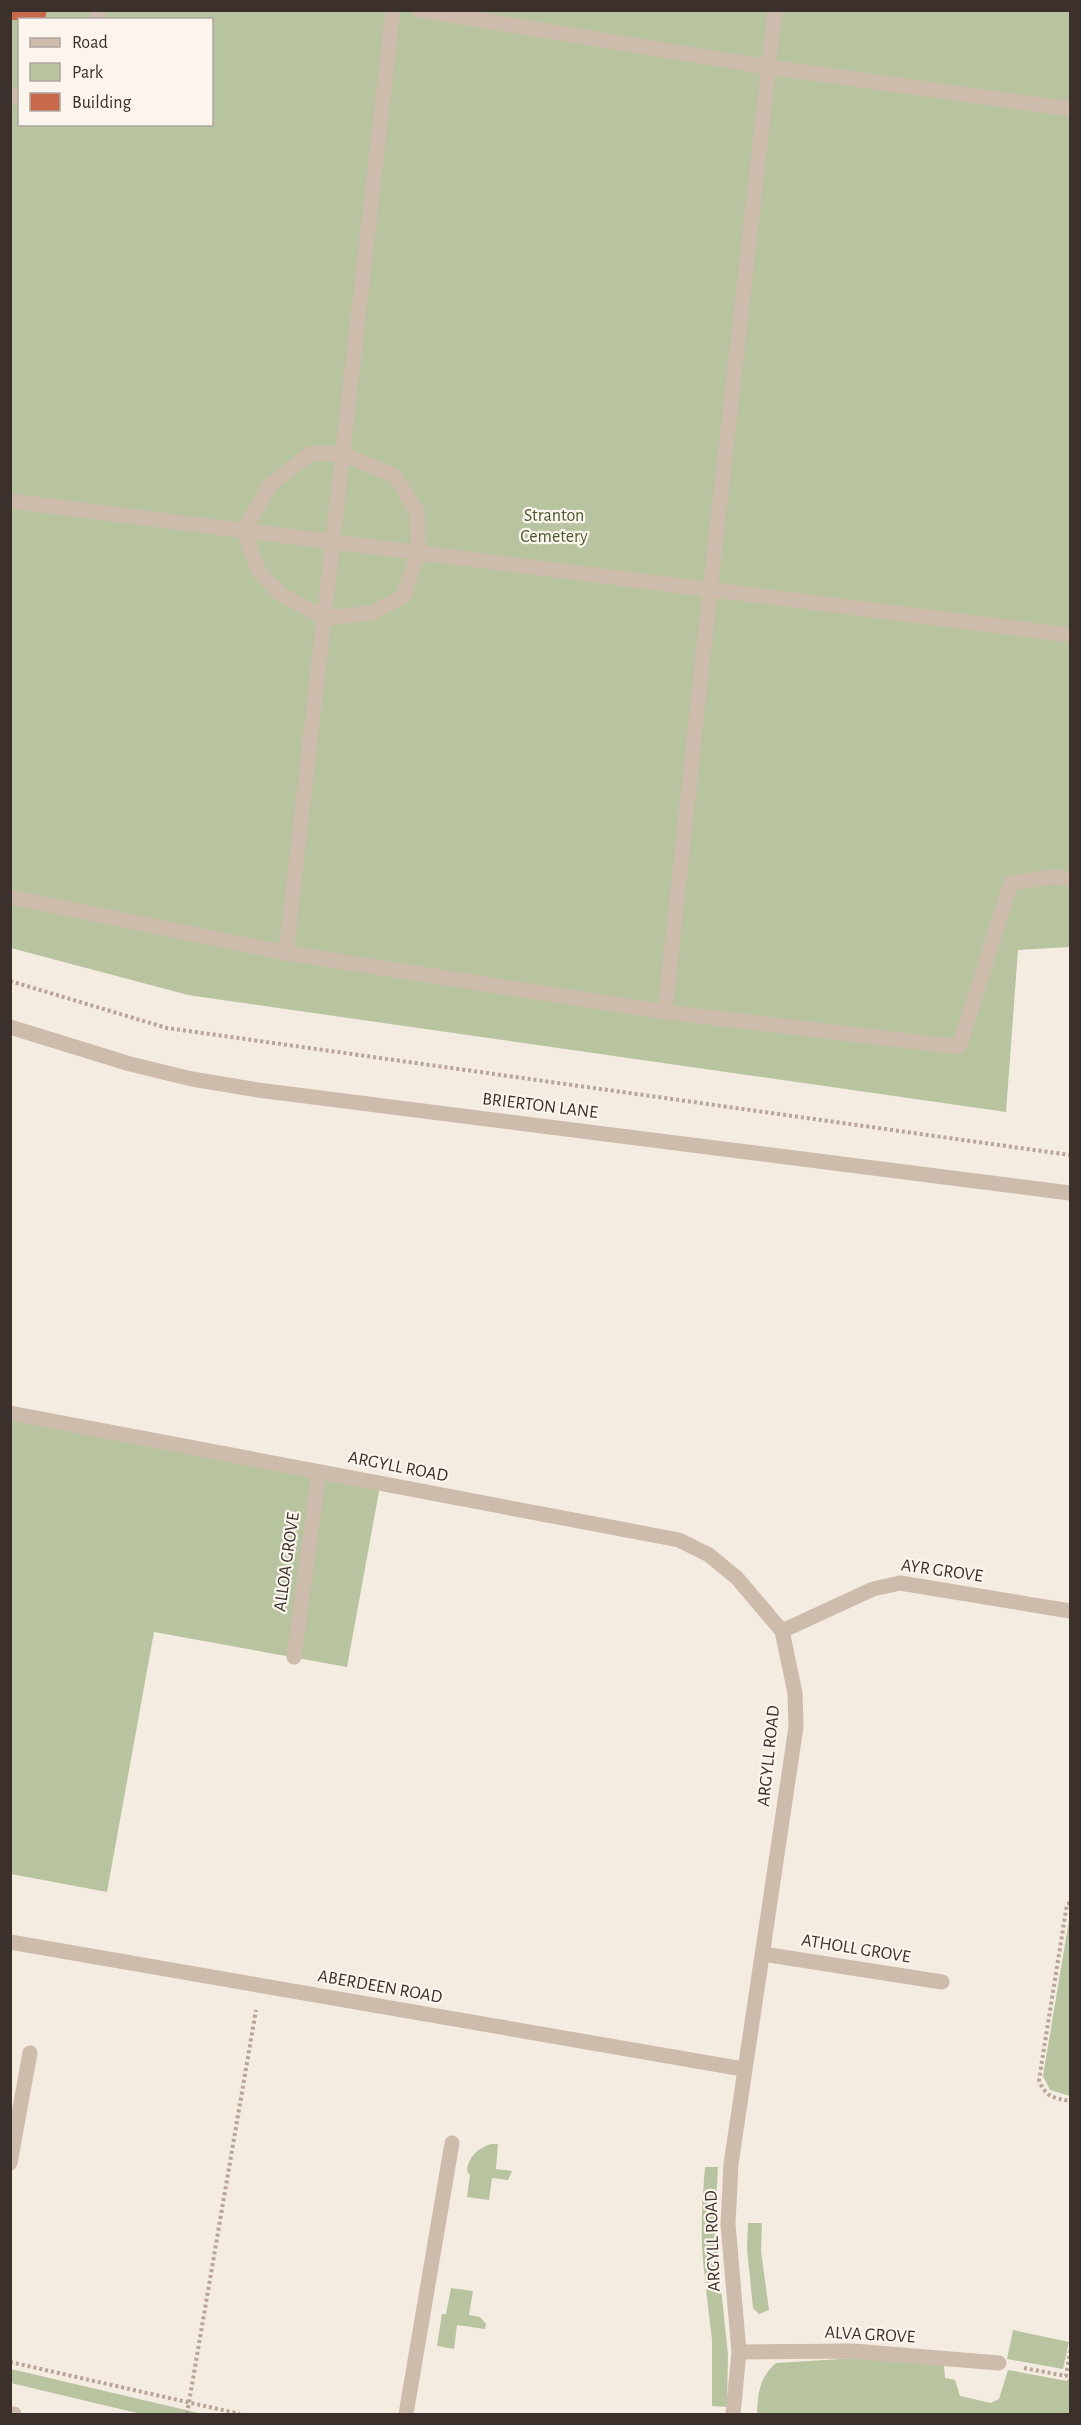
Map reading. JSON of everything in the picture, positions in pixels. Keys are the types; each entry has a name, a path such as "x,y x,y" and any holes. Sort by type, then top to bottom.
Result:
{"street":[{"path":"286,953 393,10"},
{"path":"419,10 768,67 1071,109"},
{"path":"665,1012 775,10"},
{"path":"311,453 343,454 395,476 417,512 418,553 404,596 372,613 325,618 280,594 258,570 244,531 269,486 311,453"},
{"path":"10,501 1071,635"},
{"path":"10,897 286,953 665,1012 959,1047 1011,883 1052,877 1071,879"},
{"name":"BRIERTON LANE","path":"10,1028 130,1064 192,1079 258,1090 1071,1193"},
{"name":"ARGYLL ROAD","path":"10,1413 679,1540 709,1555 737,1578 782,1631 795,1693 796,1727 730,2164 728,2224 739,2352 733,2415"},
{"name":"ALLOA GROVE","path":"294,1657 319,1472"},
{"name":"AYR GROVE","path":"782,1631 873,1589 900,1583 1071,1611"},
{"name":"ABERDEEN ROAD","path":"10,1942 743,2069"},
{"name":"ATHOLL GROVE","path":"763,1954 942,1982"},
{"path":"10,2163 30,2053"},
{"path":"406,2415 452,2143"},
{"name":"ALVA GROVE","path":"739,2352 853,2351 999,2363"}],"path":[{"path":"10,981 167,1028 1071,1155"},
{"path":"1071,1902 1067,1904 1039,2080 1049,2097 1071,2101"},
{"path":"187,2415 260,1986"},
{"path":"999,2363 1066,2376 1071,2351"},
{"path":"10,2362 240,2415"}],"green space":[{"name":"Stranton Cemetery","path":"10,11 1070,11 1070,947 1018,950 1006,1112 188,995 11,948"},
{"path":"10,1419 380,1486 347,1667 154,1632 107,1892 11,1874"},
{"path":"1070,1914 1070,2096 1050,2090 1043,2076"},
{"path":"491,2144 498,2144 496,2169 512,2171 508,2180 492,2178 489,2200 467,2197 469,2161 478,2151"},
{"path":"705,2167 718,2167 715,2224 720,2276 719,2282 706,2283 702,2239"},
{"path":"748,2223 762,2223 761,2251 769,2310 759,2314 753,2308 747,2248"},
{"path":"451,2288 473,2291 469,2315 480,2317 486,2324 485,2329 457,2325 454,2349 437,2346 442,2314 446,2314"},
{"path":"721,2288 728,2355 727,2407 712,2406 712,2340 706,2289"},
{"path":"1013,2330 1069,2342 1063,2369 1007,2359"},
{"path":"857,2358 944,2365 945,2378 955,2380 960,2396 991,2403 999,2399 1008,2370 1067,2381 1070,2377 1070,2414 757,2414 763,2380 776,2363"},
{"path":"11,2369 203,2414 141,2414 11,2383"}],"building":[{"path":"10,10 47,10 45,18 10,20"}]}
